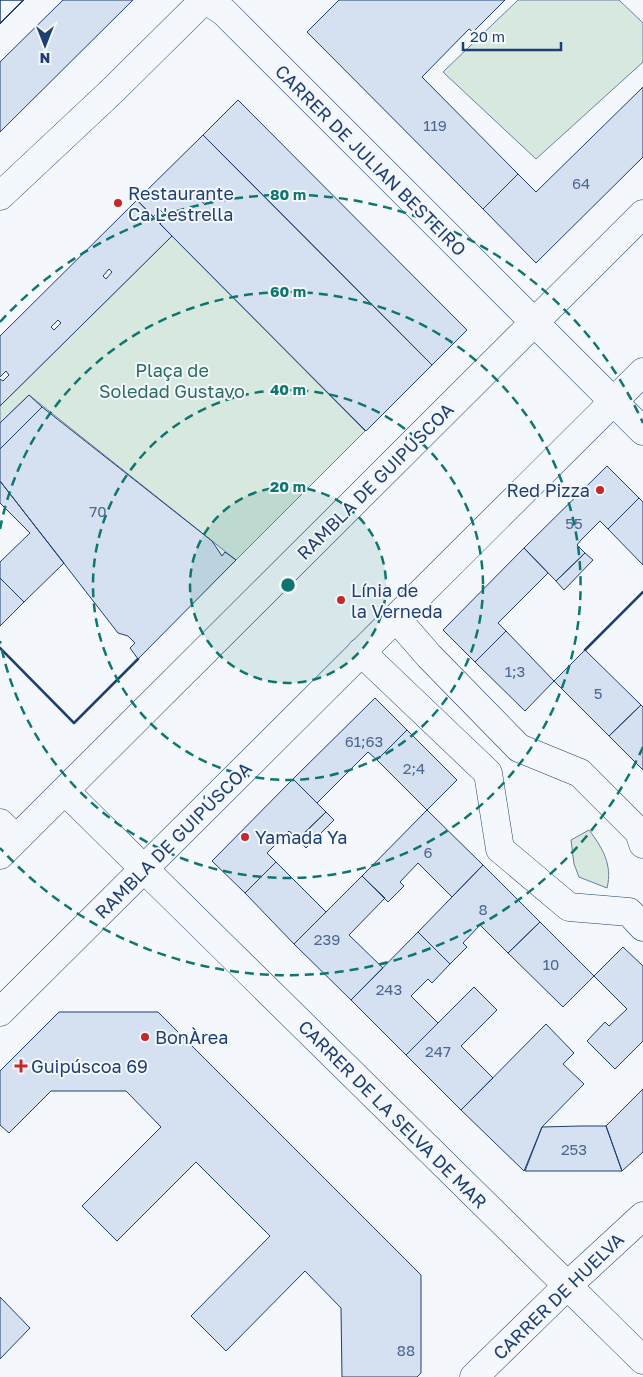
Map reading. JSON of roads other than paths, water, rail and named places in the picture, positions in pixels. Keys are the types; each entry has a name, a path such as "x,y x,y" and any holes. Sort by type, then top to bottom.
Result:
{"street":[{"path":"0,196 111,92 205,0"},
{"name":"CARRER DE JULIAN BESTEIRO","path":"205,0 224,12 643,431"},
{"name":"RAMBLA DE GUIPÚSCOA","path":"5,839 65,791 643,214"},
{"name":"RAMBLA DE GUIPÚSCOA","path":"0,1012 643,372"},
{"path":"396,618 519,748 580,773 639,832 643,844"},
{"path":"361,652 488,773 500,849 569,907 629,912 643,926"},
{"name":"CARRER DE LA SELVA DE MAR","path":"65,791 643,1360"},
{"name":"CARRER DE HUELVA","path":"474,1377 567,1286 643,1216"}],"place":[{"name":"Restaurante Ca L'estrella","path":"118,203"},
{"name":"Red Pizza","path":"600,490"},
{"name":"Línia de la Verneda","path":"341,600"},
{"name":"Yamada Ya","path":"245,837"},
{"name":"BonÀrea","path":"145,1037"},
{"name":"Guipúscoa 69","path":"21,1066"}],"park label":[{"name":"Plaça de Soledad Gustavo","path":"172,380"}]}
